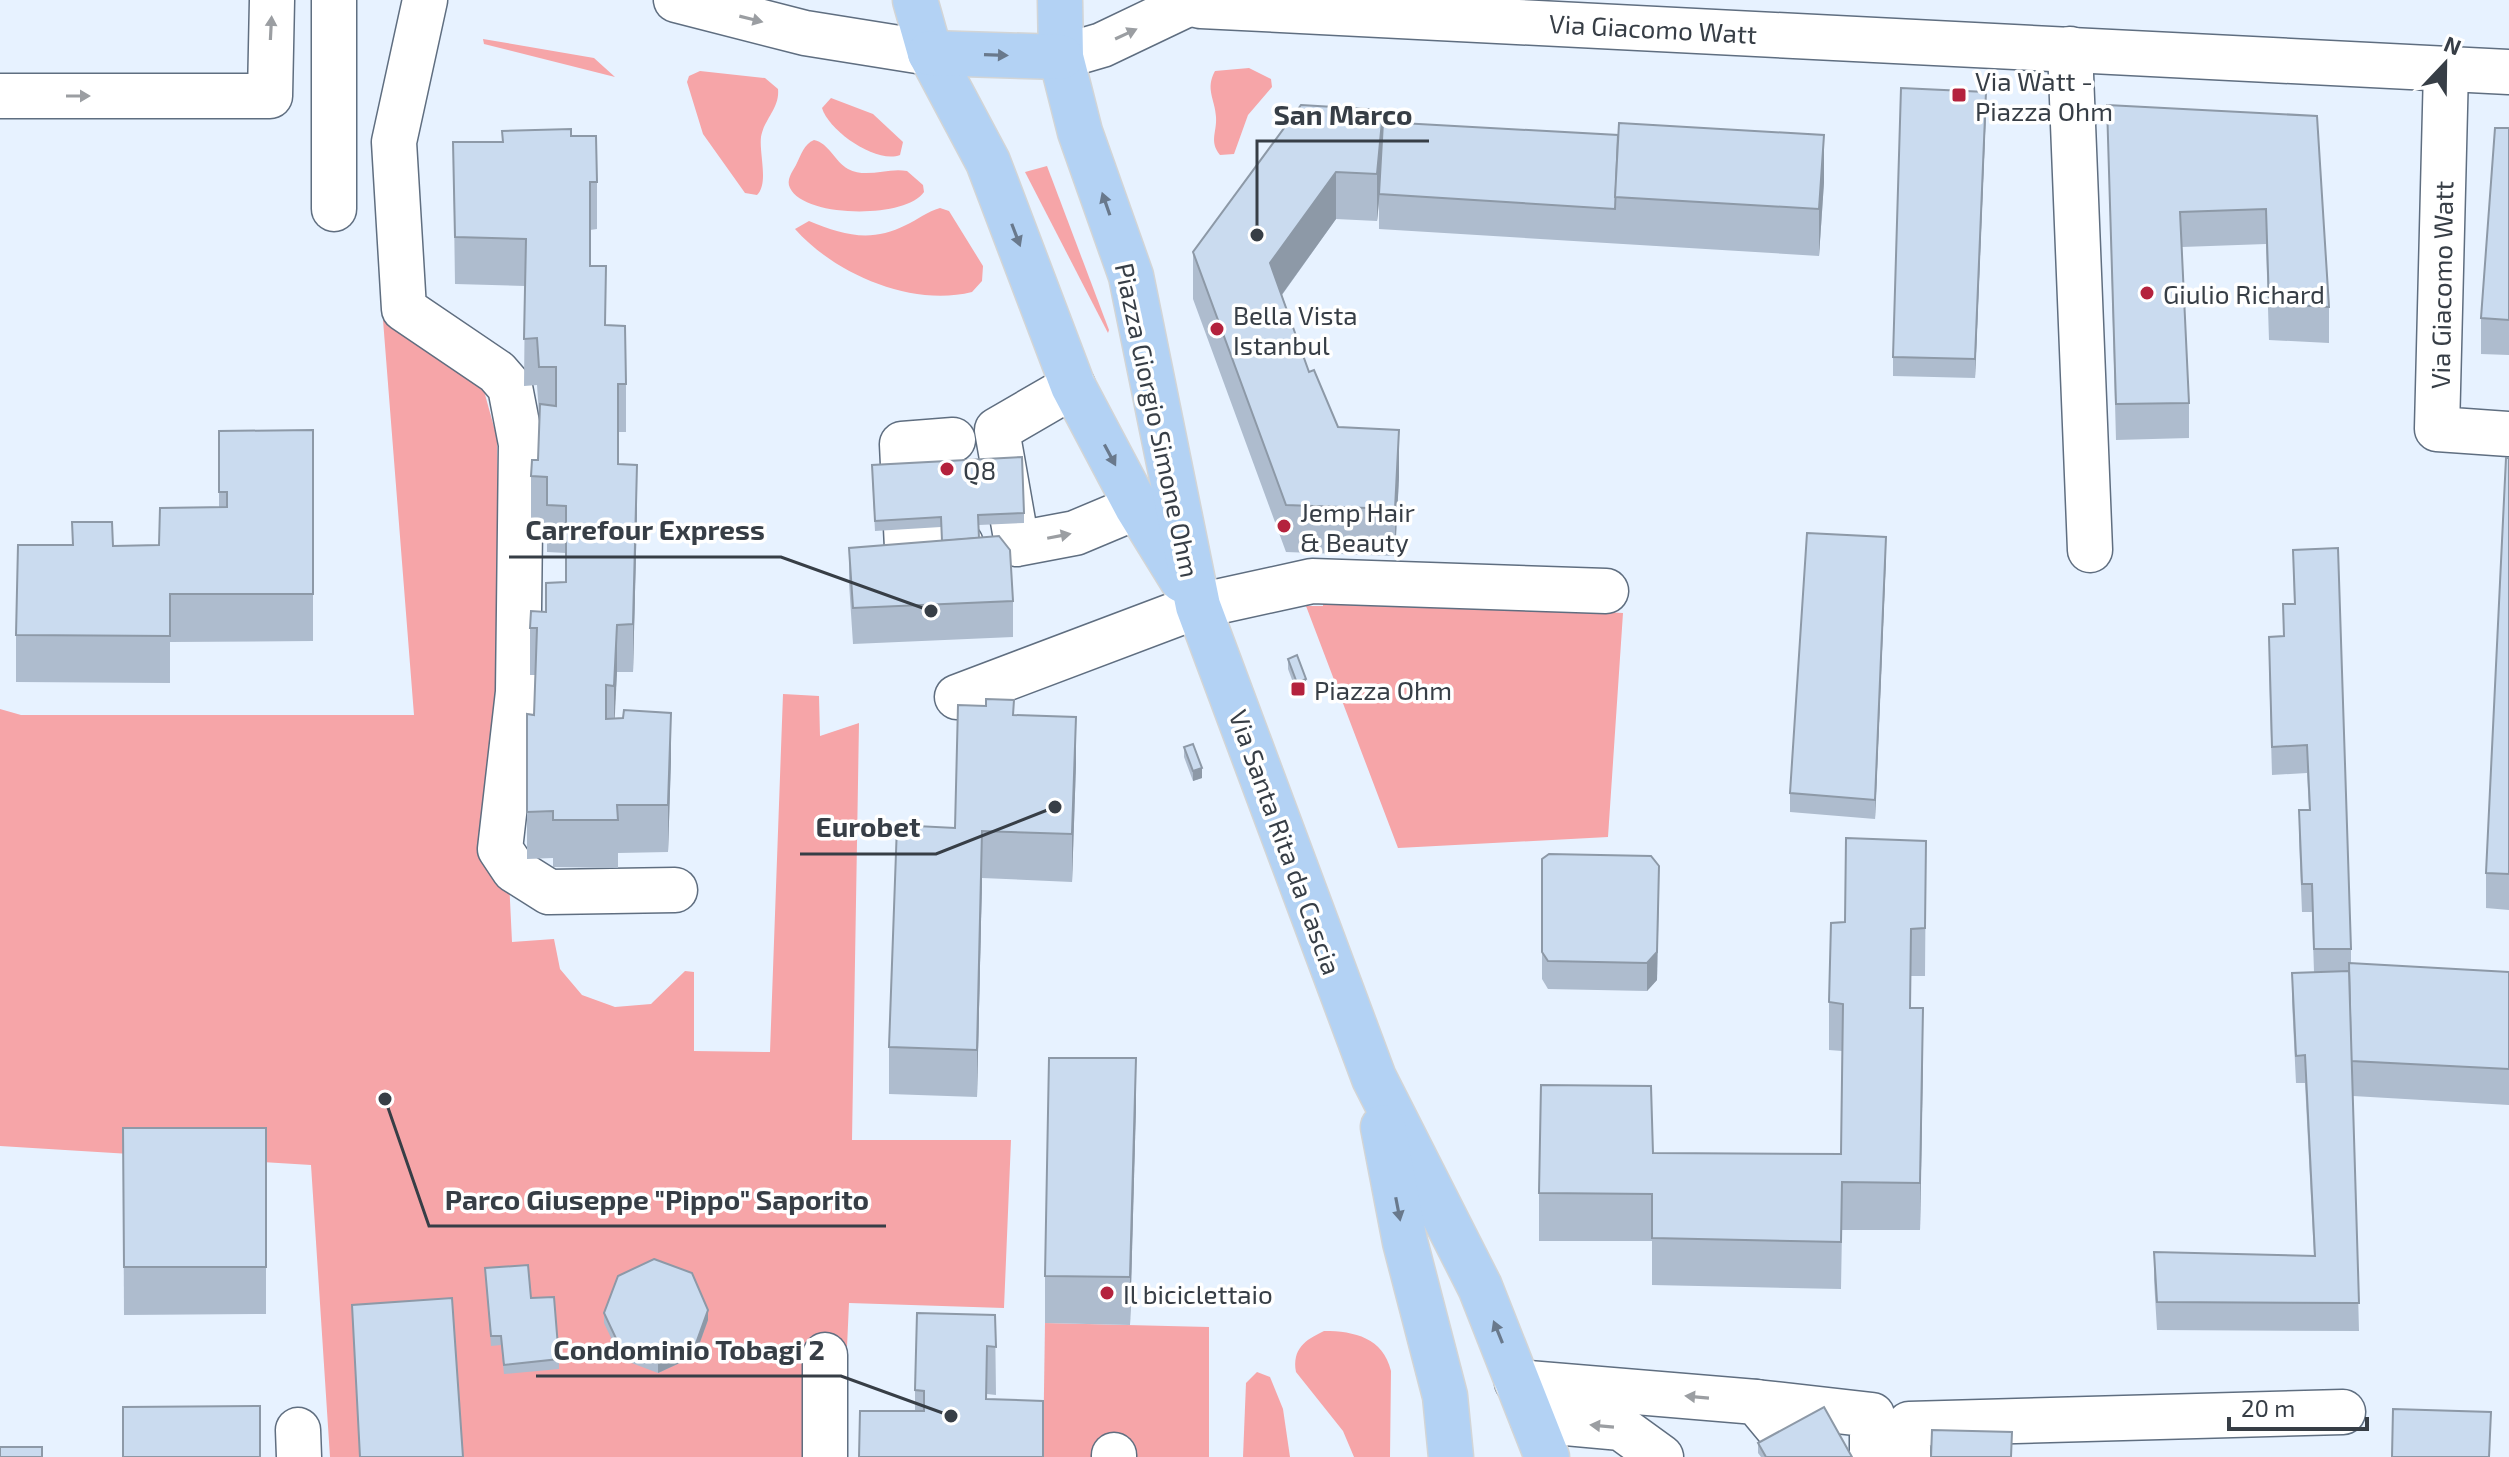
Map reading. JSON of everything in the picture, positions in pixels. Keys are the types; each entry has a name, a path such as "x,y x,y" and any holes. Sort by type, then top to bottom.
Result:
{"main road":[{"name":"Piazza Giorgio Simone Ohm","path":"915,0 930,53 988,162 1073,386 1137,507 1198,606"},
{"name":"Piazza Giorgio Simone Ohm","path":"1060,0 1061,57 1080,132 1131,276 1198,606"},
{"path":"930,53 1061,57"},
{"name":"Via Santa Rita da Cascia","path":"1198,606 1374,1078 1480,1287 1532,1420"},
{"name":"Via Santa Rita da Cascia","path":"1374,1078 1405,1242 1445,1396 1451,1457"}],"street":[{"path":"0,96 270,96 272,0"},
{"path":"334,0 334,209"},
{"path":"425,0 394,142 404,309 497,372 510,387 521,444 518,692 500,849 514,870 549,892 675,890"},
{"path":"676,0 805,33 930,53"},
{"path":"1061,57 1102,45 1182,2"},
{"name":"Via Giacomo Watt","path":"1182,2 2509,72"},
{"path":"2070,49 2090,550"},
{"name":"Via Giacomo Watt","path":"2446,69 2437,429 2509,434"},
{"path":"1073,386 997,430 953,440 902,444 907,548 1017,544 1075,533 1137,507"},
{"path":"997,430 1017,544"},
{"path":"953,440 962,544"},
{"path":"957,697 1198,606 1312,581 1606,591"},
{"path":"825,1355 825,1457"},
{"path":"1756,1402 1786,1438"},
{"path":"1532,1420 1756,1402 1872,1415 1872,1457"},
{"path":"1908,1457 1909,1424 2343,1412"},
{"path":"1532,1420 1621,1428 1661,1457"}],"shaded area":[{"path":"483,39 594,58 615,77 484,44"},
{"path":"1249,68 1271,79 1272,87 1248,115 1234,154 1220,155 1214,141 1216,117 1212,77 1215,71"},
{"path":"700,71 765,78 778,89 777,102 761,137 763,176 757,195 745,193 703,134 687,82 689,76"},
{"path":"831,98 873,114 903,142 900,155 879,155 843,135 822,108"},
{"path":"814,140 824,145 843,166 855,172 907,171 923,185 924,192 914,201 877,211 834,210 799,198 790,188 789,179 803,150"},
{"path":"1047,166 1109,330 1108,333 1025,172"},
{"path":"940,208 949,211 983,266 982,281 972,292 924,295 876,283 831,260 795,229 809,221 845,233 881,234"},
{"path":"383,320 481,380 497,438 500,692 512,942 554,939 560,969 582,995 615,1007 651,1004 685,971 694,972 694,1051 770,1052 783,694 819,696 820,736 859,723 852,1140 1011,1140 1004,1308 849,1303 847,1347 804,1345 802,1457 330,1457 311,1165 0,1146 0,709 21,715 414,715"},
{"path":"1323,597 1623,613 1608,837 1398,848 1306,606 1323,606"},
{"path":"1045,1323 1209,1327 1209,1457 1043,1457"},
{"path":"1324,1331 1366,1339 1382,1351 1387,1360 1391,1371 1390,1457 1354,1457 1343,1431 1296,1372 1296,1357 1301,1346"},
{"path":"1257,1372 1270,1377 1283,1409 1290,1457 1243,1457 1246,1383"}],"building":[{"path":"1901,88 1986,92 1975,359 1893,357"},
{"path":"1301,105 1383,110 1377,174 1336,172 1270,263 1309,372 1314,370 1338,427 1399,430 1395,509 1286,505 1193,252"},
{"name":"Giulio Richard","path":"2107,105 2317,116 2329,307 2269,304 2266,209 2180,212 2189,403 2116,404"},
{"path":"1383,122 1618,135 1615,209 1379,194"},
{"path":"1619,123 1824,135 1819,209 1615,197"},
{"path":"2495,128 2509,128 2509,320 2481,318"},
{"path":"571,129 571,136 596,136 597,182 590,182 590,266 606,266 605,325 625,326 626,384 618,384 618,464 637,465 633,624 617,625 614,686 606,685 606,719 623,718 624,710 671,713 668,805 617,805 618,820 553,820 553,811 527,812 527,714 534,715 537,628 530,628 531,611 546,612 546,583 566,582 566,506 547,505 547,477 531,476 532,460 538,460 540,404 556,406 556,367 539,367 537,338 524,339 526,239 455,237 453,142 503,142 502,131"},
{"path":"313,430 313,594 170,594 170,636 16,635 18,545 73,545 72,522 112,522 113,546 159,545 160,508 227,507 227,492 219,492 219,431"},
{"path":"1022,457 1024,513 978,515 979,538 942,541 941,517 875,521 872,465"},
{"path":"2506,458 2509,458 2509,874 2486,873"},
{"path":"1807,533 1886,537 1875,800 1790,793"},
{"path":"999,536 1010,550 1013,601 853,608 849,548"},
{"path":"2338,548 2351,949 2314,949 2312,884 2302,884 2299,810 2310,810 2307,745 2272,747 2269,637 2284,636 2283,604 2295,604 2293,550"},
{"path":"1297,655 1306,679 1297,683 1288,659"},
{"path":"986,699 1014,700 1013,715 1076,717 1072,834 982,831 977,1050 889,1047 897,825 955,828 958,705 986,706"},
{"path":"1193,744 1202,768 1193,771 1184,747"},
{"path":"1846,838 1926,841 1925,928 1911,929 1910,1008 1923,1008 1920,1183 1842,1182 1841,1242 1652,1238 1652,1194 1539,1193 1541,1085 1651,1086 1653,1153 1841,1154 1843,1004 1829,1002 1831,923 1845,922"},
{"path":"1549,854 1651,856 1659,866 1657,952 1647,963 1548,961 1542,952 1542,859"},
{"path":"2349,963 2509,972 2509,1069 2351,1061"},
{"path":"2349,971 2359,1303 2157,1302 2154,1252 2315,1256 2305,1055 2296,1056 2292,973"},
{"path":"1049,1058 1136,1058 1130,1277 1045,1276"},
{"path":"123,1128 266,1128 266,1267 124,1267"},
{"path":"654,1259 692,1273 708,1310 695,1346 658,1363 621,1349 604,1313 618,1276"},
{"path":"528,1265 531,1298 554,1297 559,1359 504,1365 501,1336 491,1336 485,1268"},
{"path":"452,1298 463,1457 360,1457 352,1305"},
{"path":"917,1313 995,1315 996,1347 987,1346 986,1399 1043,1401 1043,1457 859,1457 860,1411 924,1411 924,1391 915,1390"},
{"path":"260,1406 260,1457 123,1457 123,1407"},
{"path":"1824,1407 1852,1457 1766,1457 1758,1443"},
{"path":"2393,1409 2491,1412 2489,1457 2392,1457"},
{"path":"1932,1430 2012,1432 2011,1457 1931,1457"},
{"path":"0,1447 42,1447 42,1457 0,1457"}],"place":[{"name":"Via Watt - Piazza Ohm","path":"1959,95"},
{"name":"San Marco","path":"1257,235"},
{"name":"Giulio Richard","path":"2147,293"},
{"name":"Bella Vista Istanbul","path":"1217,329"},
{"name":"Q8","path":"947,469"},
{"name":"Jemp Hair & Beauty","path":"1284,526"},
{"name":"Carrefour Express","path":"931,611"},
{"name":"Piazza Ohm","path":"1298,689"},
{"name":"Eurobet","path":"1055,807"},
{"name":"Parco Giuseppe \"Pippo\" Saporito","path":"385,1099"},
{"name":"Il biciclettaio","path":"1107,1293"},
{"name":"Condominio Tobagi 2","path":"951,1416"}]}
